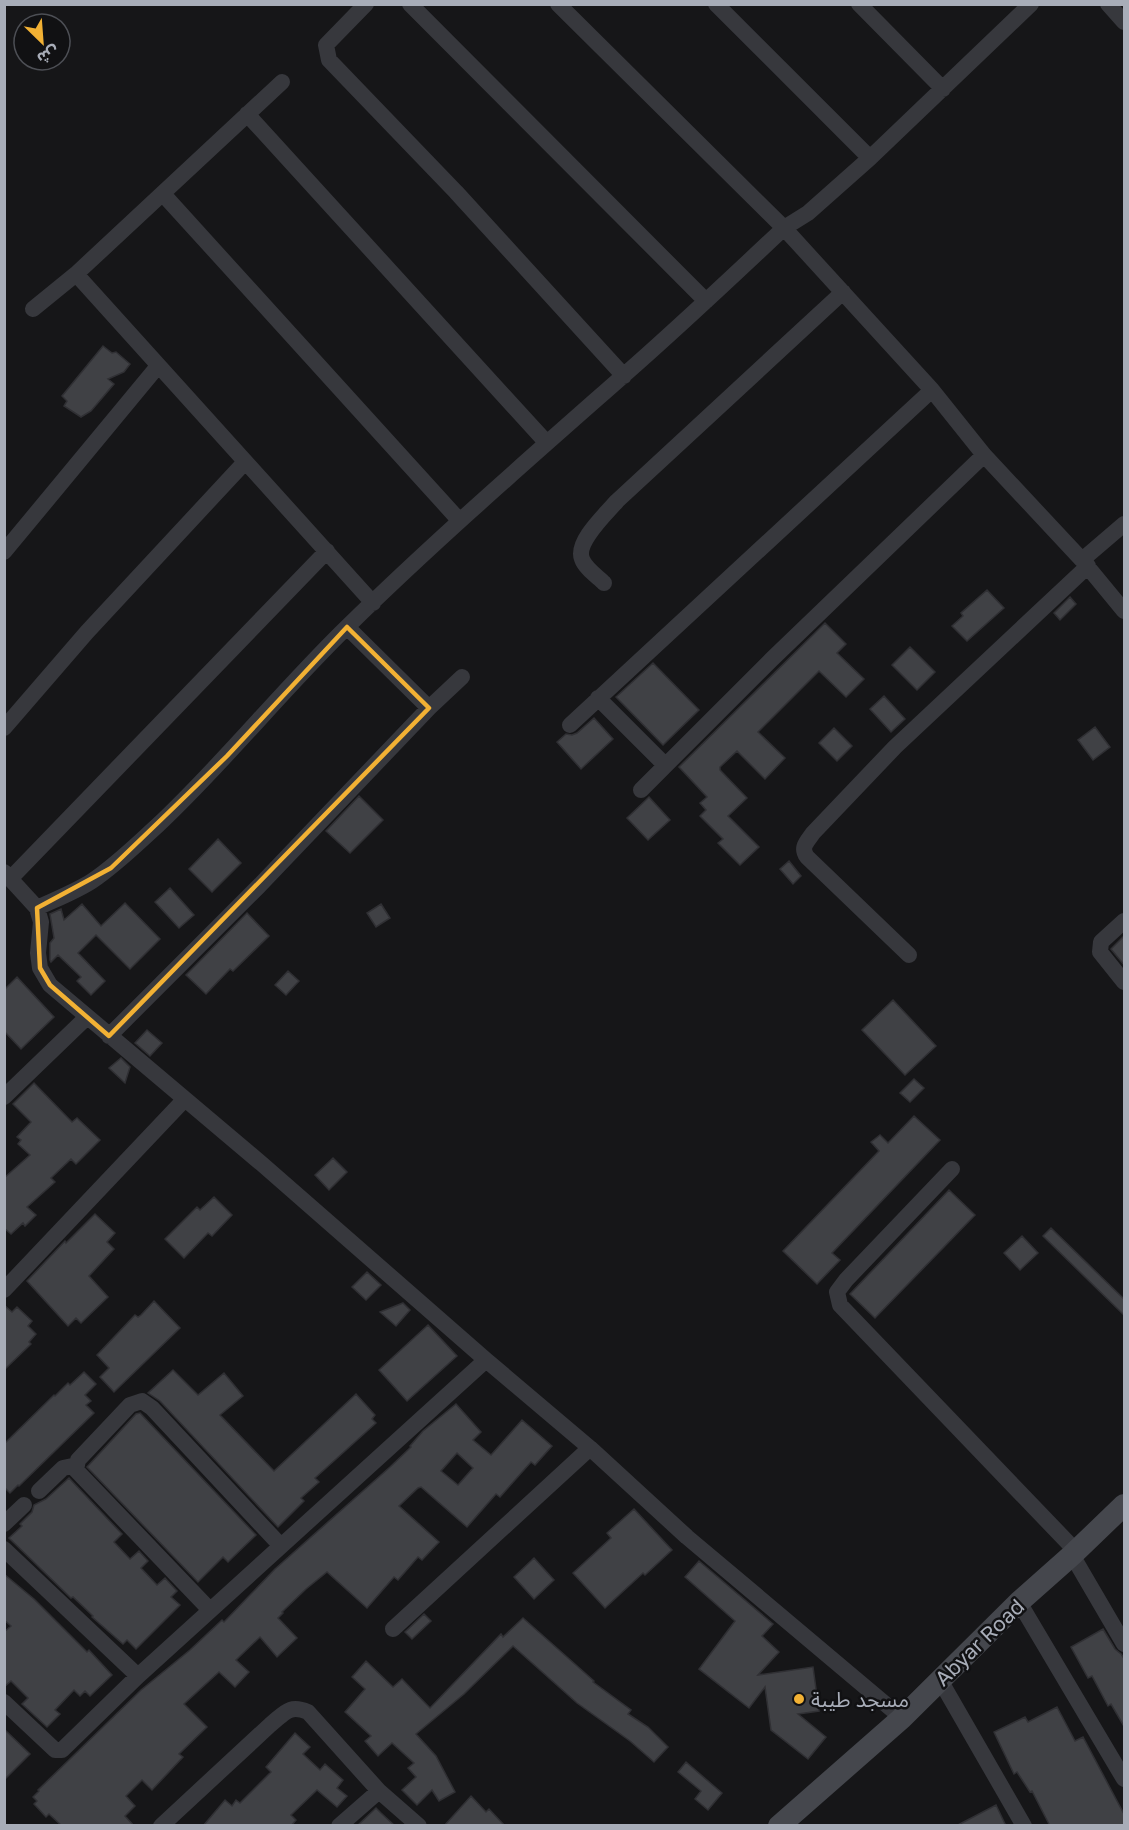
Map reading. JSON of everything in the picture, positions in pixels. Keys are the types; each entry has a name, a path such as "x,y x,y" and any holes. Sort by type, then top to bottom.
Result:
{"main road":[{"name":"Abyar Road","path":"779,1826 902,1718 1019,1602 1124,1506"}],"street":[{"path":"366,4 326,45 329,60 456,192 624,376"},
{"path":"410,4 706,301"},
{"path":"558,4 784,228 932,390 984,454 1085,563 1125,611"},
{"path":"716,4 870,158"},
{"path":"858,4 943,88"},
{"path":"37,908 89,883 111,868 180,805 347,627 459,520 624,376 784,228 808,213 870,158 1031,4"},
{"path":"33,309 76,274 282,82"},
{"path":"247,114 546,442"},
{"path":"163,194 459,520"},
{"path":"76,274 373,603"},
{"path":"604,583 582,560 580,548 588,534 617,501 843,292"},
{"path":"4,552 158,366"},
{"path":"570,725 932,390"},
{"path":"641,790 984,454"},
{"path":"4,728 87,632 245,462"},
{"path":"909,955 807,857 803,852 804,845 895,747 1125,525"},
{"path":"327,551 8,875 37,908 41,922 38,953 40,968 50,985 262,1164 590,1448 687,1537 902,1718"},
{"path":"347,627 429,708"},
{"path":"109,1036 462,677"},
{"path":"598,698 665,765"},
{"path":"1125,921 1101,942 1101,952 1125,982"},
{"path":"4,1097 87,1017"},
{"path":"4,1290 184,1100"},
{"path":"952,1169 846,1280 837,1292 840,1305 1074,1553 1125,1644"},
{"path":"4,1702 59,1751 210,1610 486,1360"},
{"path":"210,1610 76,1470 78,1460 130,1406 142,1401 152,1408 281,1546"},
{"path":"393,1629 590,1448"},
{"path":"39,1491 63,1468 77,1465"},
{"path":"4,1524 24,1505"},
{"path":"4,1549 138,1676"},
{"path":"1019,1602 1125,1779"},
{"path":"940,1680 1024,1826"},
{"path":"160,1826 270,1725 288,1710 298,1708 308,1712 379,1791 419,1826"},
{"path":"339,1826 379,1791"}],"highlighted area":[{"path":"347,627 429,708 109,1036 50,985 40,968 37,908 111,868 227,756"}],"building":[{"path":"103,346 112,353 116,352 130,364 124,372 108,379 114,384 91,411 81,417 64,406 67,401 62,396"},
{"path":"987,590 1004,608 967,641 952,626 963,616 961,613"},
{"path":"1070,597 1076,604 1060,620 1054,613"},
{"path":"825,623 846,644 837,653 864,679 846,697 819,671 758,732 785,758 765,779 737,751 720,767 720,770 747,798 728,816 759,847 740,865 718,843 723,839 700,816 706,810 700,803 707,797 679,767"},
{"path":"910,647 935,672 917,690 892,665"},
{"path":"653,663 699,710 663,745 616,697"},
{"path":"884,696 905,719 891,732 870,709"},
{"path":"594,718 613,739 581,769 557,742 566,734 577,733"},
{"path":"1095,727 1110,747 1093,760 1078,740"},
{"path":"834,728 852,746 837,761 819,743"},
{"path":"359,796 383,820 350,853 326,831"},
{"path":"649,797 670,820 648,840 627,818"},
{"path":"218,839 241,863 212,892 189,869"},
{"path":"789,861 801,876 793,884 780,869"},
{"path":"170,888 194,915 179,928 155,902"},
{"path":"125,903 160,939 130,969 96,935 78,953 105,981 91,995 77,981 81,977 58,955 51,962 50,943 54,938 50,914 61,909 64,920 82,904 101,926"},
{"path":"381,904 390,918 376,927 367,913"},
{"path":"247,913 269,936 233,971 230,969 206,994 186,975"},
{"path":"1125,935 1125,966 1111,949"},
{"path":"288,971 299,981 286,995 275,985"},
{"path":"17,977 54,1017 21,1049 4,1031 4,990"},
{"path":"893,1000 936,1046 905,1075 862,1030"},
{"path":"147,1030 162,1043 150,1056 135,1043"},
{"path":"121,1058 130,1067 125,1083 109,1068"},
{"path":"914,1079 924,1088 910,1102 900,1093"},
{"path":"34,1083 72,1122 77,1118 100,1140 76,1164 71,1159 51,1178 55,1182 27,1207 36,1215 25,1226 23,1223 11,1234 4,1228 4,1178 30,1155 18,1144 21,1140 17,1137 31,1122 13,1104"},
{"path":"914,1116 940,1140 832,1253 840,1260 817,1284 783,1251 879,1151 871,1142 880,1135 888,1143"},
{"path":"333,1158 347,1172 329,1190 315,1175"},
{"path":"949,1190 975,1215 875,1318 850,1294"},
{"path":"214,1197 232,1215 212,1236 208,1233 184,1258 165,1239 197,1207 200,1210"},
{"path":"95,1214 115,1233 107,1242 114,1249 89,1276 108,1297 81,1323 76,1318 68,1326 27,1281 65,1241 66,1243"},
{"path":"1051,1228 1125,1300 1125,1316 1043,1236"},
{"path":"1022,1236 1038,1253 1020,1270 1004,1253"},
{"path":"367,1272 381,1285 366,1300 352,1287"},
{"path":"154,1301 180,1328 114,1392 100,1377 109,1368 97,1355 135,1315 138,1317 141,1315"},
{"path":"403,1303 410,1310 396,1326 380,1312"},
{"path":"4,1305 12,1312 17,1307 32,1321 28,1326 36,1334 29,1342 31,1344 4,1370"},
{"path":"428,1325 457,1356 407,1401 379,1370"},
{"path":"173,1370 198,1395 224,1373 243,1396 220,1415 274,1471 356,1394 375,1415 372,1419 376,1423 315,1478 319,1482 301,1498 304,1501 278,1527 160,1401 148,1393"},
{"path":"84,1372 96,1384 85,1395 91,1401 86,1405 94,1413 10,1493 4,1487 4,1444 54,1395"},
{"path":"456,1404 481,1432 473,1440 491,1455 522,1420 552,1446 535,1465 531,1462 500,1497 496,1494 467,1527 421,1487 418,1488 399,1506 439,1542 422,1560 418,1557 398,1580 394,1577 367,1608 327,1572 306,1589 278,1618 297,1638 277,1657 260,1637 236,1660 249,1672 235,1687 219,1672 184,1704 207,1727 179,1754 183,1757 152,1790 142,1780 126,1796 135,1806 125,1816 134,1826 62,1826 49,1814 46,1817 34,1804 37,1801 33,1797 38,1790 141,1690 222,1620 224,1622 275,1569 411,1447 423,1431","holes":["457,1453 473,1468 458,1485 441,1471"]},
{"path":"140,1413 256,1535 228,1562 223,1557 198,1582 87,1467 136,1414"},
{"path":"69,1478 122,1534 114,1542 130,1559 139,1551 148,1561 141,1568 157,1585 165,1578 177,1591 171,1597 180,1605 136,1649 127,1640 123,1644 92,1617 9,1538 22,1526 20,1524 32,1512 34,1505 46,1499"},
{"path":"634,1509 672,1550 605,1608 573,1573 611,1538 607,1533"},
{"path":"534,1558 554,1580 534,1599 514,1577"},
{"path":"699,1561 773,1624 762,1636 779,1652 758,1675 813,1667 819,1711 798,1714 826,1737 808,1759 771,1730 765,1687 749,1708 699,1669 735,1621 685,1577"},
{"path":"4,1574 34,1599 87,1652 89,1650 112,1675 90,1696 85,1691 80,1696 74,1690 55,1710 60,1714 47,1727 22,1704 28,1698 11,1681 4,1687 4,1632 11,1626 4,1620"},
{"path":"424,1614 431,1621 412,1639 405,1632"},
{"path":"523,1618 593,1682 631,1710 628,1714 648,1727 668,1747 654,1762 630,1741 577,1703 513,1646 464,1694 416,1734 436,1756 455,1792 439,1801 432,1790 417,1805 402,1790 416,1777 408,1768 414,1763 392,1743 378,1756 365,1741 371,1736 345,1712 365,1689 352,1677 366,1661 393,1687 402,1679 430,1708 501,1634 503,1637"},
{"path":"1103,1629 1125,1660 1125,1728 1111,1704 1108,1706 1092,1676 1088,1678 1071,1647"},
{"path":"1057,1707 1075,1741 1083,1737 1125,1816 1125,1826 1050,1826 1032,1791 1030,1792 1017,1772 1014,1774 994,1732 1025,1717 1028,1722"},
{"path":"4,1729 30,1754 4,1780"},
{"path":"295,1733 310,1747 303,1754 320,1770 325,1764 343,1780 337,1788 347,1796 337,1807 317,1790 291,1815 296,1820 291,1826 203,1826 225,1800 232,1806 236,1800 240,1803 271,1772 266,1767"},
{"path":"686,1762 722,1793 708,1810 695,1799 701,1791 678,1772"},
{"path":"471,1796 486,1812 489,1809 505,1826 444,1826"},
{"path":"996,1805 1006,1826 956,1826"},
{"path":"376,1808 395,1826 357,1826"}],"place":[{"name":"مسجد طيبة","path":"799,1699"}]}
